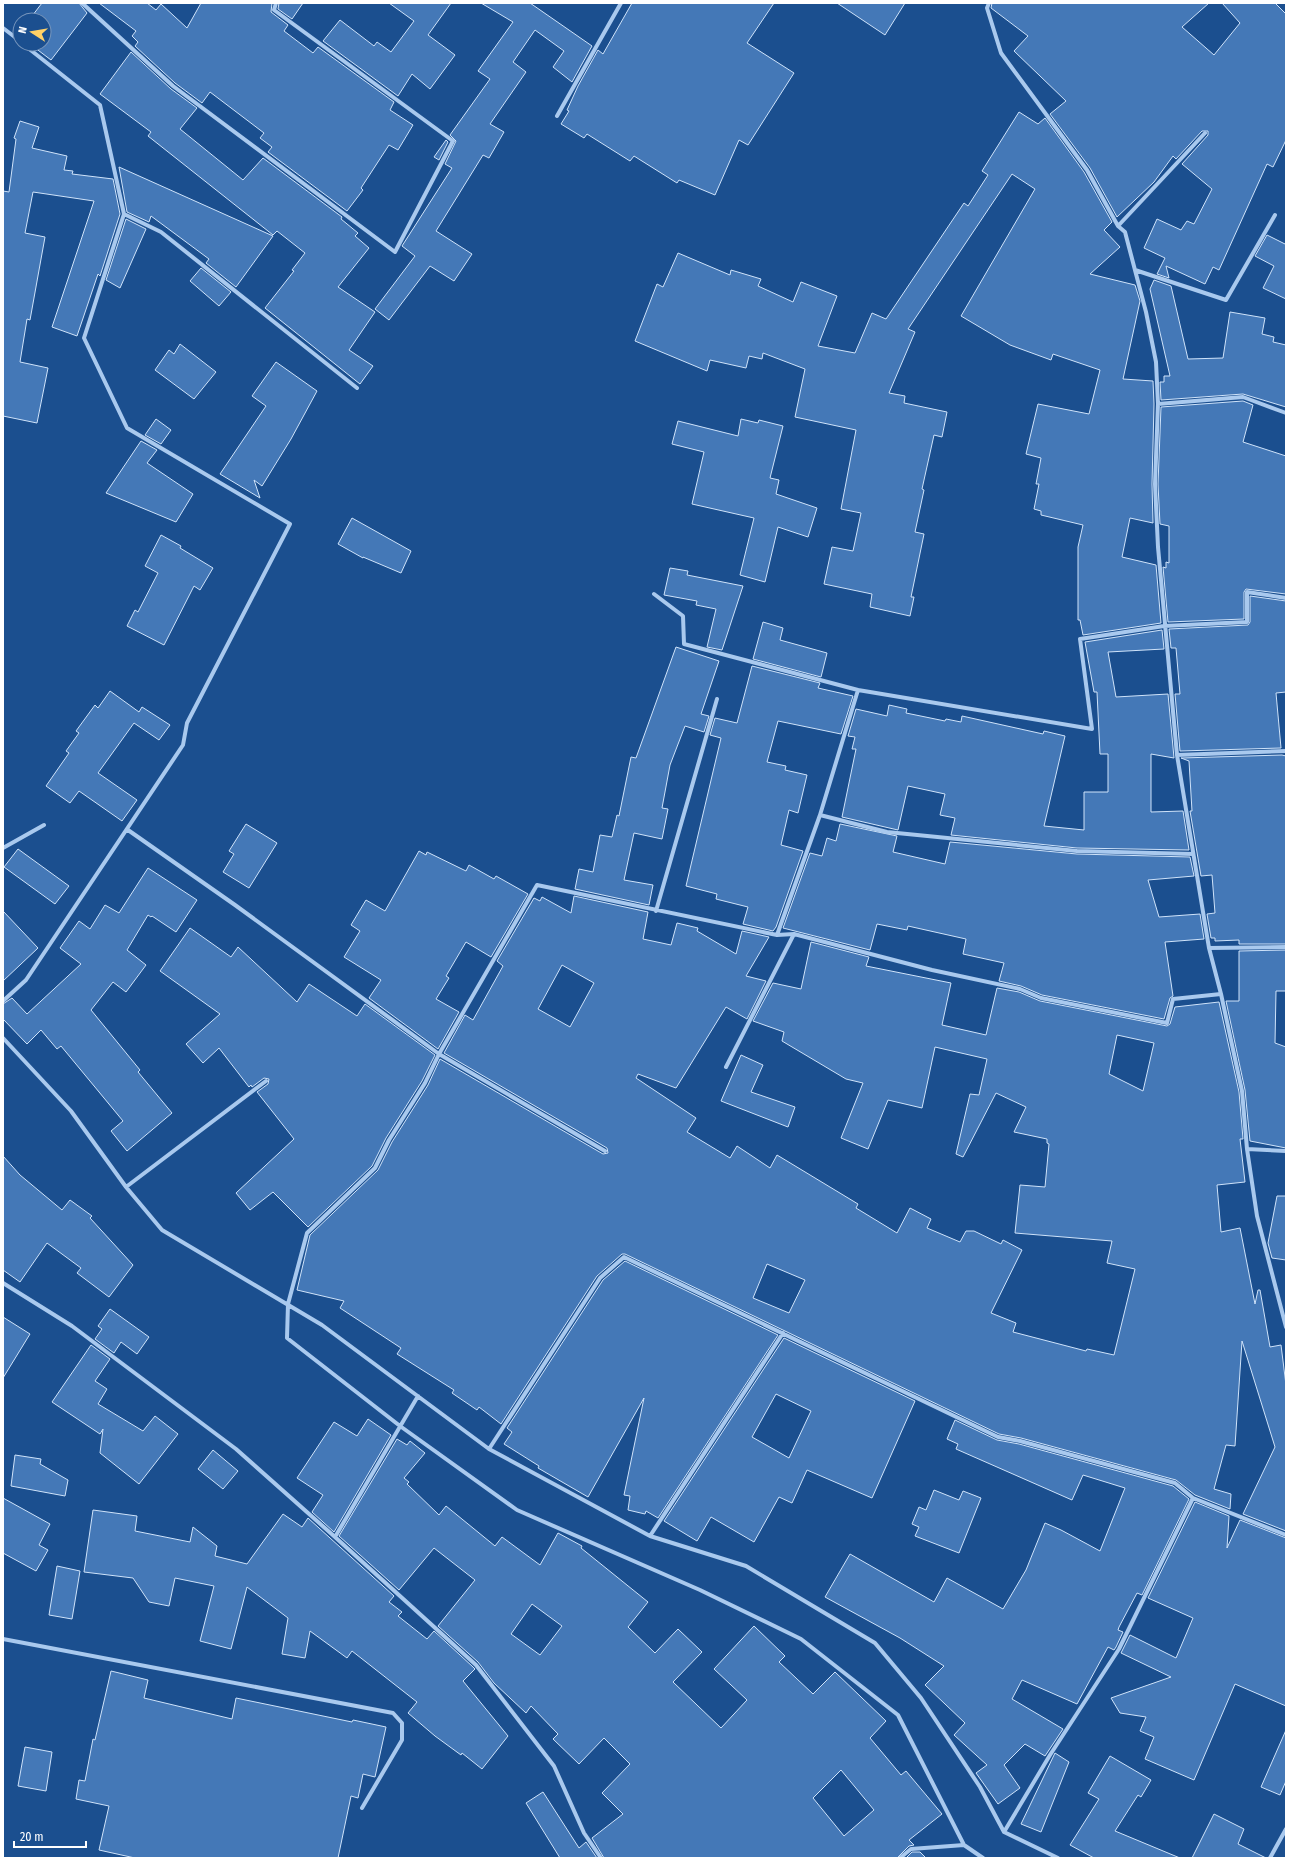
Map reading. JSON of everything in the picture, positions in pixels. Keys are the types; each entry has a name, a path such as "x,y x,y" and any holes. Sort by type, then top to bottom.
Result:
{"street":[{"path":"82,3 173,86 395,252 453,141 274,10 276,3"},
{"path":"557,116 621,3"},
{"path":"989,3 987,8 1001,53 1087,170 1118,226 1125,232 1146,312 1156,362 1158,404 1155,484 1164,626 1177,755 1209,948 1221,994 1242,1091 1247,1149 1257,1216 1286,1327"},
{"path":"3,28 12,35"},
{"path":"3,1001 26,980 128,830 183,745 187,723 290,524 127,428 84,338 124,214 100,105 33,52"},
{"path":"1118,226 1205,133"},
{"path":"124,214 161,232 357,388"},
{"path":"1135,270 1226,300 1275,216"},
{"path":"1158,404 1242,397 1286,414"},
{"path":"654,594 683,616 684,644 858,690 1092,729 1080,639 1164,626 1246,622 1247,592 1286,598"},
{"path":"777,935 820,816 858,690"},
{"path":"656,911 717,699"},
{"path":"1177,755 1286,751"},
{"path":"820,816 887,832 1077,851 1193,854"},
{"path":"3,848 44,825"},
{"path":"128,830 235,905 439,1054 605,1150"},
{"path":"983,1858 964,1845 898,1715 801,1638 700,1590 517,1510 400,1426 287,1338 288,1304 307,1233 375,1168 389,1140 425,1083 439,1054 537,885 777,935 794,934 932,970 1020,989 1041,998 1167,1023 1172,999 1221,994"},
{"path":"726,1067 794,934"},
{"path":"1209,948 1286,947"},
{"path":"3,1038 71,1111 126,1187 162,1230 322,1325 489,1449 650,1536 746,1566 876,1642 921,1698 980,1787 1004,1832 1058,1858"},
{"path":"126,1187 266,1081"},
{"path":"1247,1149 1286,1151"},
{"path":"489,1449 600,1278 624,1257 998,1437 1020,1441 1175,1483 1193,1498 1286,1535"},
{"path":"3,1283 72,1326 236,1450 476,1664 554,1766 584,1832 601,1858"},
{"path":"650,1536 783,1333"},
{"path":"335,1537 418,1396"},
{"path":"1004,1832 1050,1755 1119,1649 1193,1498"},
{"path":"3,1639 393,1713 402,1723 402,1740 362,1808"},
{"path":"1270,1858 1286,1829"},
{"path":"900,1858 911,1849 964,1845"}],"building":[{"path":"42,3 79,3 87,13 51,60 40,52 52,52 52,12 35,12"},
{"path":"99,3 147,3 156,10 161,4 187,28 201,3 272,3 271,12 288,25 284,31 313,53 318,47 394,102 390,110 413,125 398,150 389,145 361,188 363,190 347,211 268,152 272,147 260,138 264,133 210,92 202,103 175,83 135,46 138,42 132,36 136,31"},
{"path":"279,3 303,3 292,19 278,9"},
{"path":"389,3 451,3 428,35 455,55 430,89 412,74 398,96 323,41 340,20 374,46 377,42 391,52 414,21"},
{"path":"481,3 530,3 592,46 572,82 553,67 564,51 535,30 513,62 526,72 490,124 504,132 489,158 483,155 436,231 472,254 454,281 430,266 389,320 375,309 415,256 402,246 452,168 445,164 456,141 450,135 490,79 478,71 513,22"},
{"path":"632,3 774,3 747,43 794,73 748,145 739,140 715,195 679,180 677,183 634,156 630,161 587,134 584,138 561,124 569,111 567,110 578,86 598,50 603,54"},
{"path":"837,3 905,3 885,35"},
{"path":"992,3 1209,3 1182,27 1214,55 1240,23 1222,3 1275,3 1286,14 1286,140 1273,167 1267,164 1219,270 1213,267 1205,284 1166,266 1169,278 1157,274 1165,258 1144,248 1157,219 1181,230 1187,221 1194,224 1212,189 1182,164 1208,135 1208,131 1202,131 1176,159 1173,156 1154,182 1117,217 1090,168 1050,114 1066,101 1014,51 1028,36 991,8"},
{"path":"131,52 171,89 197,108 180,129 243,180 263,158 342,217 341,219 358,233 355,236 369,248 338,287 375,312 349,350 373,366 360,384 265,308 294,271 292,270 305,253 277,231 273,235 148,136 151,132 100,94"},
{"path":"1019,112 1038,124 1045,118 1084,172 1112,222 1104,230 1120,247 1090,274 1135,285 1140,301 1123,379 1153,381 1153,523 1130,518 1122,557 1156,565 1161,623 1083,635 1080,620 1078,620 1078,547 1083,525 1041,515 1041,511 1034,509 1039,484 1036,484 1041,458 1026,454 1038,404 1089,414 1100,370 1053,354 1051,360 1010,345 961,316 1035,189 1012,174 908,329 915,332 889,393 905,396 904,403 947,412 942,437 934,435 922,489 924,490 915,532 924,534 911,597 914,597 910,616 870,607 872,594 824,584 832,547 853,551 861,513 841,509 856,430 795,417 805,369 763,353 762,359 749,356 746,368 710,360 707,371 635,341 657,284 663,287 678,253 730,275 731,270 761,279 758,286 793,302 801,282 837,296 818,346 855,353 872,313 886,319 964,203 968,206 988,175 982,171"},
{"path":"20,121 39,127 32,148 67,156 64,170 73,171 72,174 113,179 120,214 100,276 98,274 77,336 52,327 94,201 33,192 25,233 45,237 30,320 27,319 20,362 48,368 37,423 3,416 3,191 9,192 16,139 14,138"},
{"path":"446,140 448,142 439,160 434,157"},
{"path":"119,167 273,236 236,287 206,263 209,259 151,216 149,222 127,212"},
{"path":"126,219 146,229 120,288 106,280"},
{"path":"1267,235 1285,244 1286,242 1286,299 1263,288 1274,266 1255,256"},
{"path":"201,268 231,292 219,306 190,281"},
{"path":"1154,280 1171,286 1188,359 1223,358 1230,312 1265,318 1262,334 1274,337 1273,342 1286,345 1286,407 1243,394 1161,400 1160,382 1164,382 1164,376 1170,376 1150,289"},
{"path":"180,344 216,372 194,399 155,370 169,350 174,354"},
{"path":"276,362 317,391 291,439 262,486 254,480 260,498 220,474 266,406 252,396"},
{"path":"1243,401 1253,405 1243,442 1286,456 1286,594 1246,589 1244,592 1244,619 1168,622 1163,567 1166,568 1166,562 1169,563 1169,526 1160,524 1158,484 1161,407"},
{"path":"156,419 171,430 161,444 145,435"},
{"path":"741,419 758,423 759,420 783,426 770,478 779,480 776,494 817,508 808,537 778,527 765,582 740,575 754,518 692,504 704,452 672,444 678,421 738,436"},
{"path":"141,441 157,450 147,463 193,494 176,522 106,493"},
{"path":"352,518 411,551 401,573 363,558 338,544"},
{"path":"161,535 181,546 180,548 213,568 200,590 194,586 164,645 127,626 135,610 138,612 158,573 145,566"},
{"path":"670,568 688,571 687,575 743,586 722,650 707,647 716,609 696,605 697,601 664,595"},
{"path":"1250,596 1286,601 1286,692 1276,693 1281,748 1180,751 1175,694 1180,694 1176,648 1171,648 1169,629 1248,625 1250,622"},
{"path":"763,622 783,628 780,640 827,653 821,677 753,659"},
{"path":"1162,630 1164,649 1108,652 1116,697 1168,694 1174,758 1151,754 1151,812 1183,811 1189,850 1077,848 951,835 955,818 940,815 945,794 908,786 898,830 842,817 856,749 852,749 855,737 848,736 856,709 887,716 889,705 907,709 906,713 945,721 946,719 961,722 962,716 1043,734 1044,731 1065,736 1044,826 1084,830 1084,792 1108,792 1108,754 1100,754 1097,692 1094,692 1085,642"},
{"path":"676,647 719,661 701,714 709,716 704,732 685,726 670,765 662,808 668,809 662,839 634,833 624,880 653,885 649,905 575,889 579,869 593,872 600,835 612,837 617,815 619,816 631,757 636,758"},
{"path":"752,666 820,683 818,688 853,696 841,734 778,721 767,762 786,766 785,770 807,775 798,813 789,810 781,845 803,851 776,927 773,931 743,924 748,907 716,899 717,894 686,886 721,738 710,735 715,718 737,723"},
{"path":"110,691 139,712 142,707 170,725 159,740 134,723 98,773 137,800 122,821 79,791 70,803 46,786 69,753 66,751 79,733 76,731 95,705 98,708"},
{"path":"1286,756 1286,944 1239,944 1239,940 1215,941 1215,938 1211,938 1207,914 1215,913 1212,875 1201,876 1190,811 1192,811 1189,761 1181,758"},
{"path":"246,824 277,843 249,888 223,872 234,854 229,851"},
{"path":"840,824 897,836 893,852 945,864 950,842 1077,854 1190,857 1194,876 1148,880 1159,917 1200,914 1204,939 1165,942 1173,996 1170,998 1164,1019 1042,995 1021,986 999,981 1004,963 963,954 966,939 908,926 907,930 877,924 870,950 783,928 810,853 822,856 827,838 836,841"},
{"path":"18,849 69,886 55,904 4,867"},
{"path":"419,851 426,855 427,852 466,871 469,865 494,879 496,876 528,894 491,957 466,942 446,976 449,978 436,999 459,1012 438,1049 369,998 381,980 344,957 360,931 351,925 366,900 385,911"},
{"path":"148,868 197,900 176,932 152,916 151,917 148,915 127,950 146,965 126,992 113,982 91,1010 140,1070 138,1072 172,1113 127,1151 111,1131 123,1121 61,1046 57,1049 41,1030 27,1044 3,1019 3,1004 12,998 27,1014 81,964 60,948 79,921 90,929 105,905 119,913"},
{"path":"574,896 648,912 643,939 671,945 677,923 698,928 697,931 736,954 742,931 769,937 746,976 766,981 747,1019 726,1007 676,1088 638,1074 636,1078 696,1118 687,1132 730,1158 737,1146 770,1168 777,1155 858,1204 856,1208 897,1233 910,1208 931,1219 927,1228 960,1242 966,1231 974,1231 1001,1244 1003,1240 1022,1250 991,1313 1016,1323 1013,1332 1086,1351 1087,1349 1114,1355 1135,1269 1107,1263 1112,1241 1015,1233 1020,1185 1045,1187 1049,1144 1047,1143 1047,1139 1014,1132 1026,1107 996,1093 963,1157 956,1154 970,1094 979,1095 987,1059 935,1047 922,1108 888,1100 868,1149 841,1138 863,1083 846,1079 782,1041 784,1032 753,1021 773,983 801,989 811,942 869,957 866,966 951,983 942,1025 986,1035 997,988 1019,992 1040,1001 1167,1026 1170,1024 1175,1007 1219,1002 1239,1092 1243,1139 1240,1139 1245,1182 1217,1185 1221,1232 1240,1228 1255,1304 1258,1290 1260,1290 1270,1347 1281,1345 1286,1385 1286,1531 1243,1514 1275,1447 1242,1341 1235,1446 1226,1445 1214,1489 1231,1494 1230,1509 1195,1495 1176,1480 1021,1438 999,1434 625,1254 622,1254 597,1276 501,1424 479,1407 477,1410 452,1393 454,1390 397,1354 401,1348 340,1308 344,1301 297,1290 310,1235 378,1170 392,1142 428,1085 440,1059 603,1154 608,1153 607,1148 444,1053 465,1015 473,1020 503,966 497,961 534,898 540,901 542,897 571,913","holes":["562,965 594,983 570,1027 538,1009","1117,1035 1154,1043 1143,1091 1109,1074","767,1264 805,1280 789,1313 753,1298"]},
{"path":"3,911 38,948 3,981"},
{"path":"190,928 231,957 238,947 297,1002 309,984 357,1016 365,1004 435,1055 422,1081 386,1138 372,1166 308,1227 273,1192 250,1210 236,1193 294,1139 257,1092 268,1084 269,1079 264,1078 252,1087 251,1085 249,1087 219,1048 203,1063 186,1044 220,1014 160,971"},
{"path":"1286,950 1286,991 1276,991 1275,1043 1286,1047 1286,1148 1250,1141 1245,1090 1226,1001 1239,1001 1239,951"},
{"path":"741,1055 763,1065 751,1092 795,1107 788,1127 721,1101"},
{"path":"3,1156 20,1175 62,1210 70,1200 92,1216 90,1218 133,1265 109,1297 77,1273 81,1268 47,1243 20,1282 3,1270"},
{"path":"1277,1196 1286,1196 1286,1260 1272,1258 1268,1243"},
{"path":"625,1261 778,1335 658,1518 646,1511 645,1514 628,1510 630,1496 624,1495 644,1398 588,1497 538,1468 539,1466 504,1444 512,1432 507,1428 603,1280"},
{"path":"110,1309 149,1337 137,1354 121,1342 114,1353 95,1339 102,1329 98,1326"},
{"path":"3,1317 30,1334 3,1378"},
{"path":"784,1338 915,1401 872,1498 807,1470 792,1503 779,1497 754,1542 711,1517 697,1541 664,1521","holes":["776,1394 811,1411 789,1458 752,1437"]},
{"path":"91,1345 110,1359 95,1381 107,1389 98,1404 143,1431 155,1416 178,1434 139,1484 100,1453 103,1429 100,1434 52,1402"},
{"path":"368,1419 391,1435 334,1532 312,1512 323,1495 297,1478 334,1422 357,1436"},
{"path":"955,1420 997,1440 1019,1444 1173,1486 1189,1499 1142,1595 1137,1593 1119,1627 1118,1630 1123,1632 1116,1647 1114,1650 1108,1647 1077,1704 1022,1680 1012,1699 1063,1729 1045,1756 1025,1744 1004,1765 1020,1788 998,1804 976,1773 987,1765 954,1735 965,1723 925,1685 944,1666 900,1638 825,1597 850,1554 934,1602 947,1578 1003,1609 1026,1570 1045,1523 1100,1551 1125,1488 1083,1475 1072,1500 956,1449 958,1444 947,1439"},
{"path":"397,1439 407,1445 410,1441 425,1453 404,1478 409,1482 407,1484 439,1515 446,1506 495,1546 502,1537 540,1565 558,1533 582,1546 581,1548 648,1602 628,1627 655,1653 678,1629 702,1652 673,1682 721,1728 747,1700 714,1669 754,1626 785,1656 779,1662 813,1694 835,1672 886,1721 870,1738 901,1775 906,1771 942,1814 909,1840 914,1845 909,1846 897,1858 604,1858 592,1838 623,1814 602,1793 630,1764 604,1738 579,1764 553,1739 558,1734 531,1706 526,1713 494,1683 478,1662 438,1626 475,1580 434,1548 399,1590 339,1536","holes":["532,1604 562,1626 540,1655 511,1634","841,1770 874,1810 844,1836 813,1798"]},
{"path":"213,1450 238,1471 223,1489 198,1469"},
{"path":"15,1455 41,1459 40,1464 68,1480 65,1496 11,1486"},
{"path":"934,1490 959,1500 963,1491 981,1498 959,1553 915,1536 919,1527 912,1524 919,1507 926,1510"},
{"path":"3,1498 50,1524 39,1545 48,1550 36,1571 3,1553"},
{"path":"1195,1502 1229,1516 1227,1548 1240,1520 1286,1538 1286,1706 1235,1684 1194,1780 1145,1759 1154,1737 1140,1731 1146,1717 1120,1713 1111,1698 1171,1677 1121,1653 1130,1635 1176,1658 1193,1618 1148,1598"},
{"path":"93,1510 137,1516 135,1531 190,1542 193,1527 217,1546 215,1556 247,1564 283,1514 302,1527 308,1518 394,1596 389,1602 402,1612 398,1616 427,1639 434,1631 475,1669 463,1681 508,1736 482,1769 462,1753 461,1755 435,1736 408,1713 417,1702 352,1651 347,1658 310,1631 305,1658 282,1654 288,1618 247,1587 231,1649 200,1641 214,1586 175,1578 169,1606 149,1602 133,1578 84,1572"},
{"path":"57,1566 80,1571 72,1619 49,1615"},
{"path":"111,1671 148,1680 144,1698 232,1719 236,1698 352,1722 353,1720 386,1727 375,1777 363,1774 358,1798 351,1796 338,1858 135,1858 99,1850 109,1806 76,1799 79,1780 85,1781 93,1739 95,1740"},
{"path":"1286,1730 1286,1781 1280,1795 1261,1787"},
{"path":"25,1747 52,1752 46,1791 18,1786"},
{"path":"1055,1753 1069,1762 1041,1832 1021,1824"},
{"path":"1110,1756 1151,1780 1141,1797 1138,1795 1115,1831 1180,1858 1094,1858 1070,1845 1099,1799 1088,1793"},
{"path":"543,1792 579,1848 586,1842 597,1858 560,1858 526,1803"},
{"path":"1214,1814 1244,1829 1238,1844 1266,1858 1192,1858"},
{"path":"912,1852 920,1852 926,1858 906,1858"}]}
